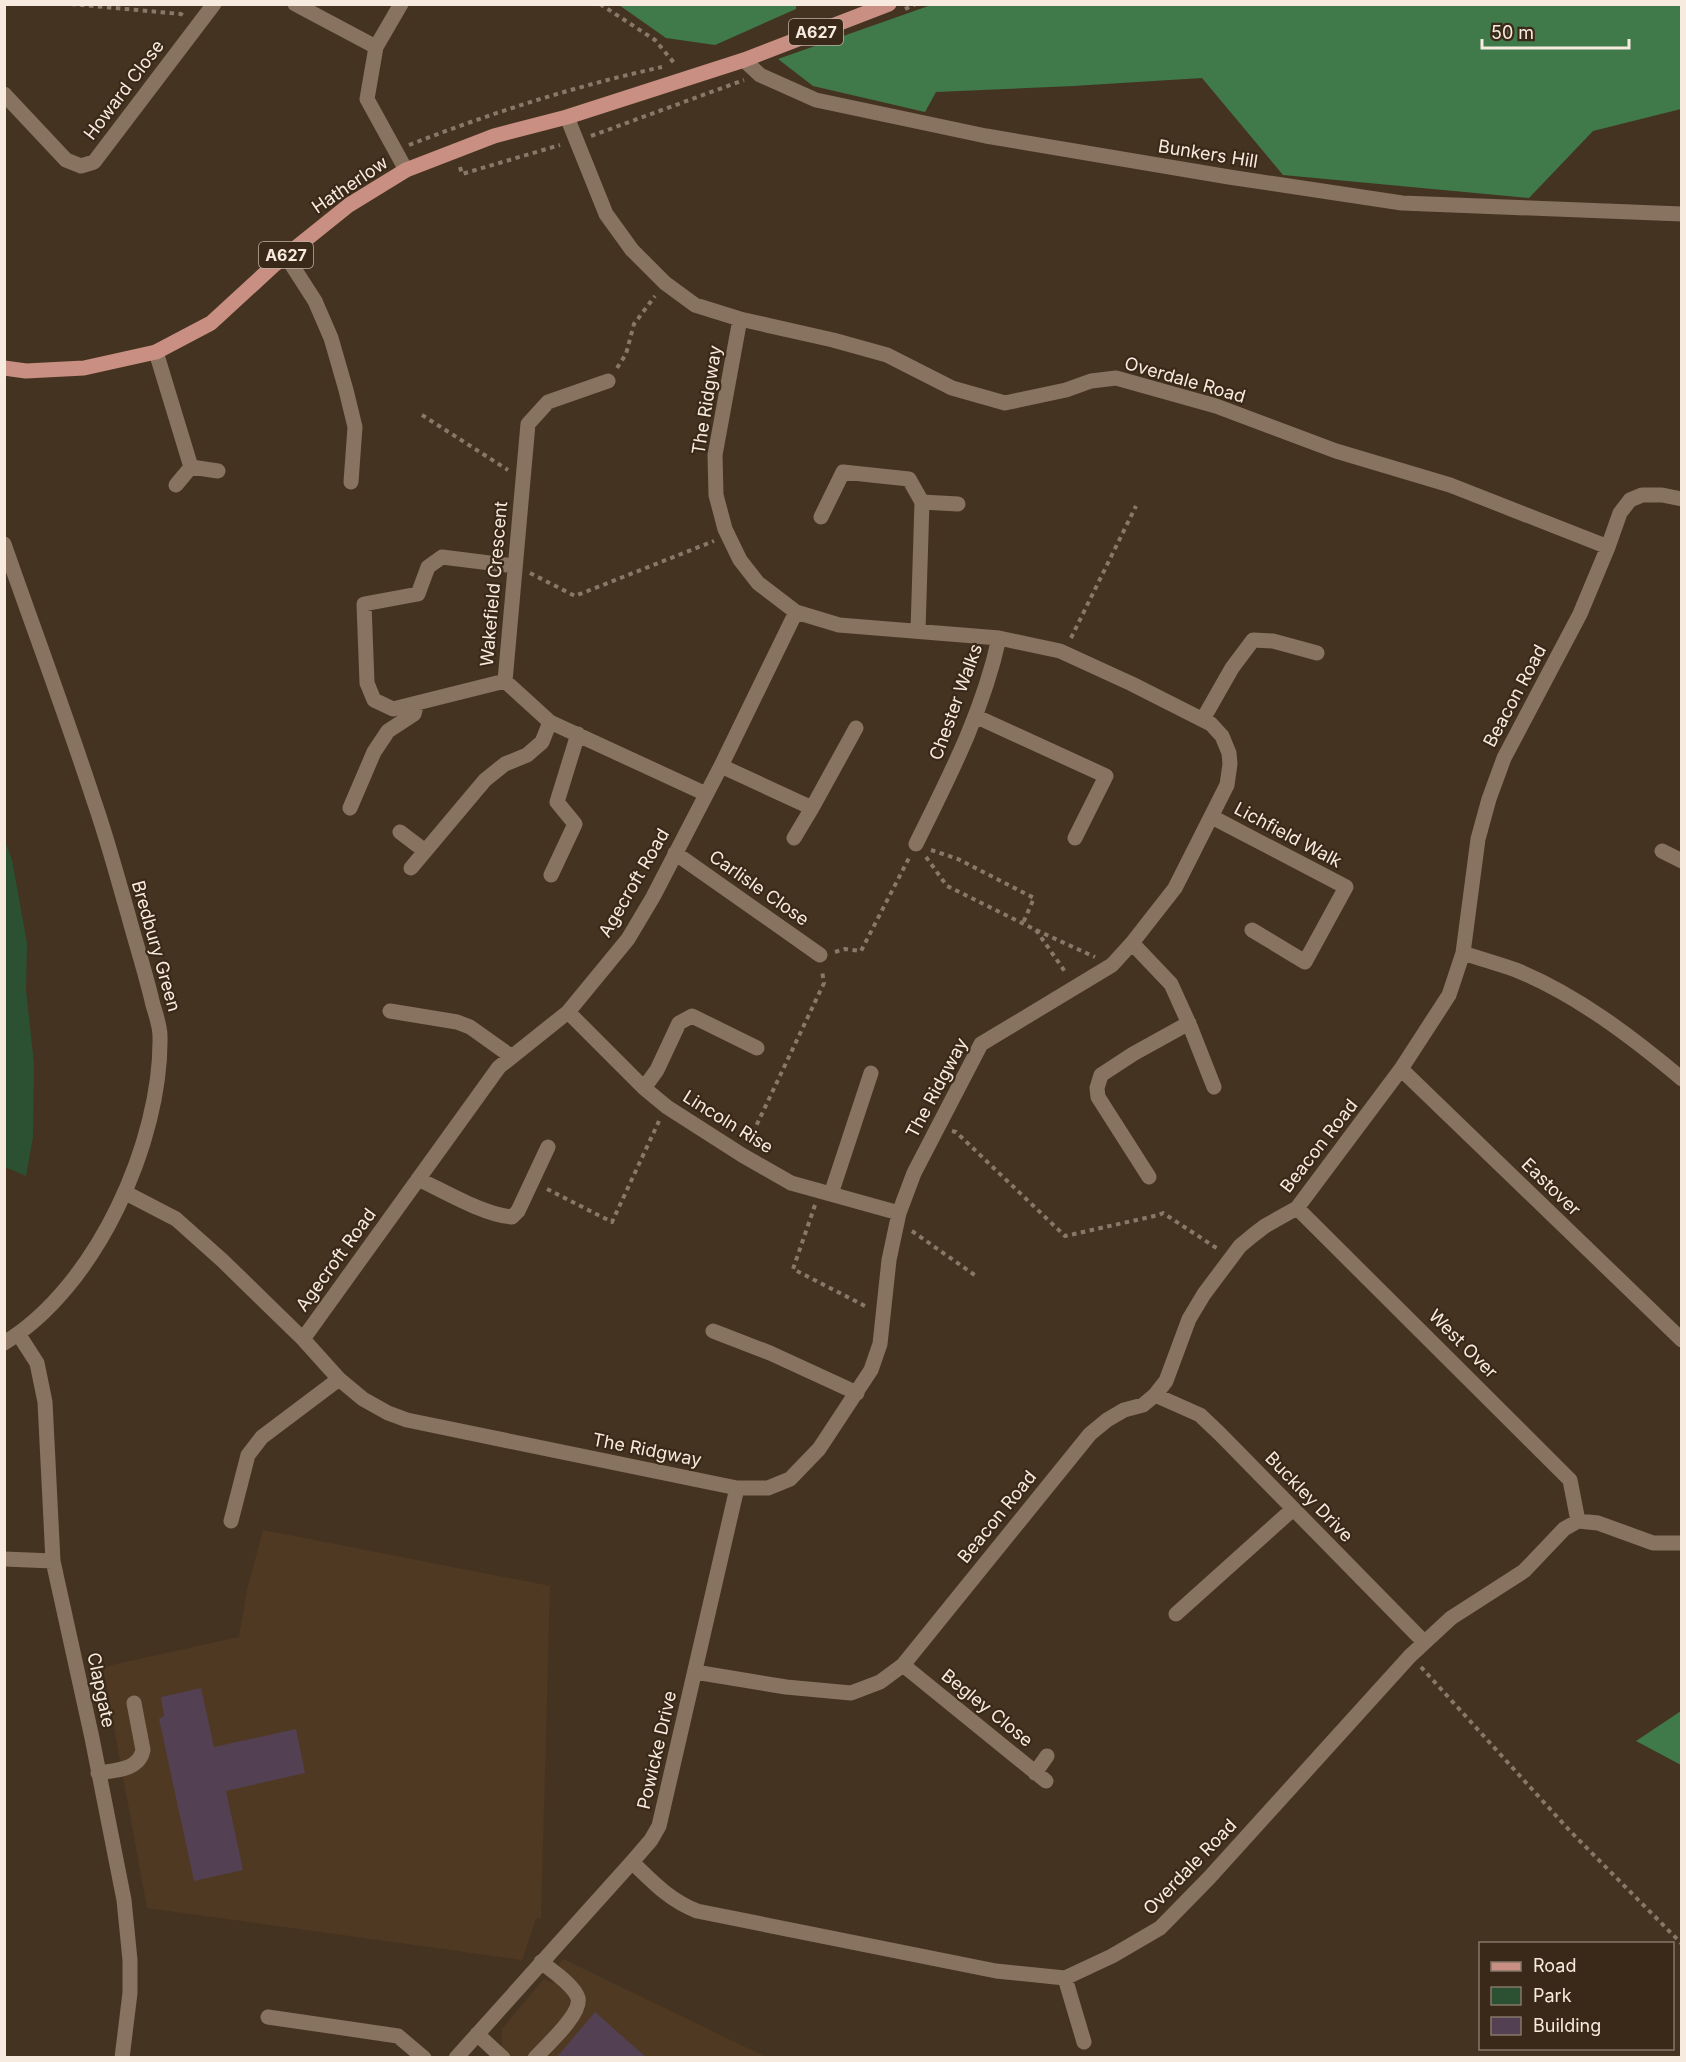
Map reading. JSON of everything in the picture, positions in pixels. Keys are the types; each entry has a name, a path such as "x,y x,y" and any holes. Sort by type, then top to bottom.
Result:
{"main road":[{"name":"A627","path":"744,60 889,4"},
{"name":"Hatherlow","path":"4,368 26,371 84,368 156,352 211,323 286,255 349,205 406,170 494,136 567,117 744,60"}],"street":[{"name":"Howard Close","path":"4,94 66,160 81,166 94,162 214,4"},
{"path":"295,4 376,47"},
{"path":"400,4 376,47 367,99 406,170"},
{"name":"Bunkers Hill","path":"744,60 760,75 816,100 986,136 1240,179 1402,203 1682,214"},
{"name":"Overdale Road","path":"567,117 606,214 632,250 665,283 695,305 740,319 887,355 952,388 1005,403 1066,390 1091,381 1116,378 1216,406 1336,451 1450,485 1608,547"},
{"path":"286,255 315,301 331,338 346,390 355,427 351,482"},
{"name":"The Ridgway","path":"126,1193 176,1219 223,1261 303,1339 339,1379 363,1399 388,1413 415,1423 736,1488 768,1488 790,1479 819,1449 857,1393 876,1358 884,1316 889,1260 898,1216 914,1173 981,1044 1112,965 1132,944 1175,888 1227,785 1230,764 1229,753 1222,736 1203,719 1105,671 1054,650 999,638 839,625 796,612 758,583 740,560 728,535 716,495 715,455 740,319"},
{"path":"156,352 191,467"},
{"name":"Wakefield Crescent","path":"608,381 548,402 528,424 504,681 550,722 706,794"},
{"path":"191,467 218,471"},
{"path":"176,485 191,467"},
{"path":"821,517 843,472 909,479 922,502 918,630"},
{"path":"1608,547 1620,513 1630,500 1642,495 1662,495 1682,499"},
{"path":"922,502 958,504"},
{"name":"Bredbury Green","path":"4,544 95,803 147,981 160,1034 157,1085 147,1135 126,1193 93,1251 62,1295 19,1335 4,1343"},
{"name":"Beacon Road","path":"695,1672 786,1687 851,1693 880,1682 903,1665 1090,1434 1107,1420 1124,1410 1143,1405 1155,1395 1166,1381 1189,1319 1204,1294 1240,1246 1258,1231 1297,1208 1401,1069 1449,995 1463,953 1478,839 1489,799 1504,758 1580,614 1608,547"},
{"path":"504,681 393,709 374,700 368,683 364,604 418,594 428,567 442,556 514,566"},
{"name":"Agecroft Road","path":"303,1339 499,1067 568,1012 628,939 653,897 721,766 796,612"},
{"name":"Chester Walks","path":"916,844 965,746 993,666 999,638"},
{"path":"1203,719 1232,668 1253,640 1283,643 1317,653"},
{"path":"350,808 374,752 388,731 414,714 417,704"},
{"path":"975,716 1106,776 1075,838"},
{"path":"411,868 485,780 505,764 527,755 542,742 550,722"},
{"path":"794,838 855,728"},
{"path":"551,875 575,824 557,802 578,734"},
{"path":"721,766 812,808"},
{"name":"Lichfield Walk","path":"1212,817 1346,887 1305,962 1252,930"},
{"path":"400,832 425,851"},
{"path":"1662,851 1682,861"},
{"name":"Carlisle Close","path":"675,853 820,955"},
{"path":"1132,944 1171,984 1214,1087"},
{"path":"1463,953 1517,971 1562,994 1601,1017 1682,1079"},
{"path":"390,1011 457,1022 470,1027 512,1058"},
{"name":"Lincoln Rise","path":"568,1012 644,1088 667,1107 742,1155 791,1183 898,1216"},
{"path":"644,1088 657,1070 680,1023 693,1016 758,1048"},
{"path":"1149,1178 1098,1096 1098,1080 1101,1075 1133,1054 1189,1023"},
{"name":"Eastover","path":"1401,1069 1679,1333"},
{"path":"825,1192 871,1073"},
{"path":"418,1179 488,1211 512,1217 518,1211 549,1147"},
{"name":"West Over","path":"1297,1208 1570,1480 1578,1521"},
{"path":"713,1331 770,1353 857,1393"},
{"name":"Clapgate","path":"19,1335 37,1363 45,1402 52,1561 124,1900 130,1959 130,1993 122,2058"},
{"path":"231,1521 248,1455 262,1437 339,1379"},
{"name":"Buckley Drive","path":"1155,1395 1200,1415 1424,1642"},
{"name":"Powicke Drive","path":"456,2058 632,1862 651,1840 659,1826 736,1488"},
{"path":"1176,1614 1293,1509"},
{"path":"1578,1521 1608,1525 1622,1533 1653,1543 1682,1543"},
{"name":"Overdale Road","path":"1065,1978 1112,1956 1160,1928 1209,1878 1424,1642 1451,1618 1524,1570 1564,1529 1578,1521"},
{"path":"4,1559 52,1561"},
{"name":"Begley Close","path":"903,1665 1041,1777 1047,1756"},
{"path":"98,1773 127,1768 136,1764 142,1757 143,1750 134,1703"},
{"path":"632,1862 666,1894 680,1904 697,1911 996,1971 1065,1978 1084,2042"},
{"path":"535,2058 569,2020 577,2008 578,1999 573,1990 541,1962"},
{"path":"268,2017 398,2036 424,2058"},
{"path":"477,2034 503,2058"}],"path":[{"path":"71,4 181,14 198,26"},
{"path":"395,150 488,115 622,75 676,63 655,40 600,4"},
{"path":"462,174 576,141 760,75"},
{"path":"608,381 626,354 634,324 665,283"},
{"path":"422,416 506,469 523,472"},
{"path":"1054,650 1060,634 1072,638 1136,506"},
{"path":"514,566 575,596 728,535"},
{"path":"916,844 947,886 1112,965"},
{"path":"916,844 958,859 1034,898 1023,923"},
{"path":"742,1155 824,983 820,955 844,949 861,951 916,844"},
{"path":"1036,930 1075,987"},
{"path":"532,1181 612,1222 662,1116"},
{"path":"938,1125 956,1132 1065,1236 1159,1215 1163,1212 1232,1258"},
{"path":"825,1192 793,1269 884,1316"},
{"path":"898,1216 976,1276"},
{"path":"1410,1656 1570,1831 1682,1944"}],"shaded area":[{"path":"263,1530 550,1586 541,1918 536,1918 522,1960 147,1908 103,1667 239,1637 247,1590"},
{"path":"563,1959 766,2057 492,2058 502,2047 502,2029 544,1979 552,1983 562,1971 559,1964"}],"green space":[{"path":"934,4 1681,5 1681,109 1593,131 1529,198 1283,175 1202,78 936,92 925,112 813,86 778,59"},
{"path":"619,5 796,5 796,9 715,45 666,38"},
{"path":"4,838 12,860 27,943 26,990 34,1064 33,1137 26,1176 5,1167"},
{"path":"1681,1711 1681,1765 1636,1741"}],"building":[{"path":"201,1688 214,1747 296,1729 305,1773 226,1791 243,1870 194,1881 159,1719 164,1716 161,1697"},
{"path":"595,2012 647,2058 556,2058"}]}
